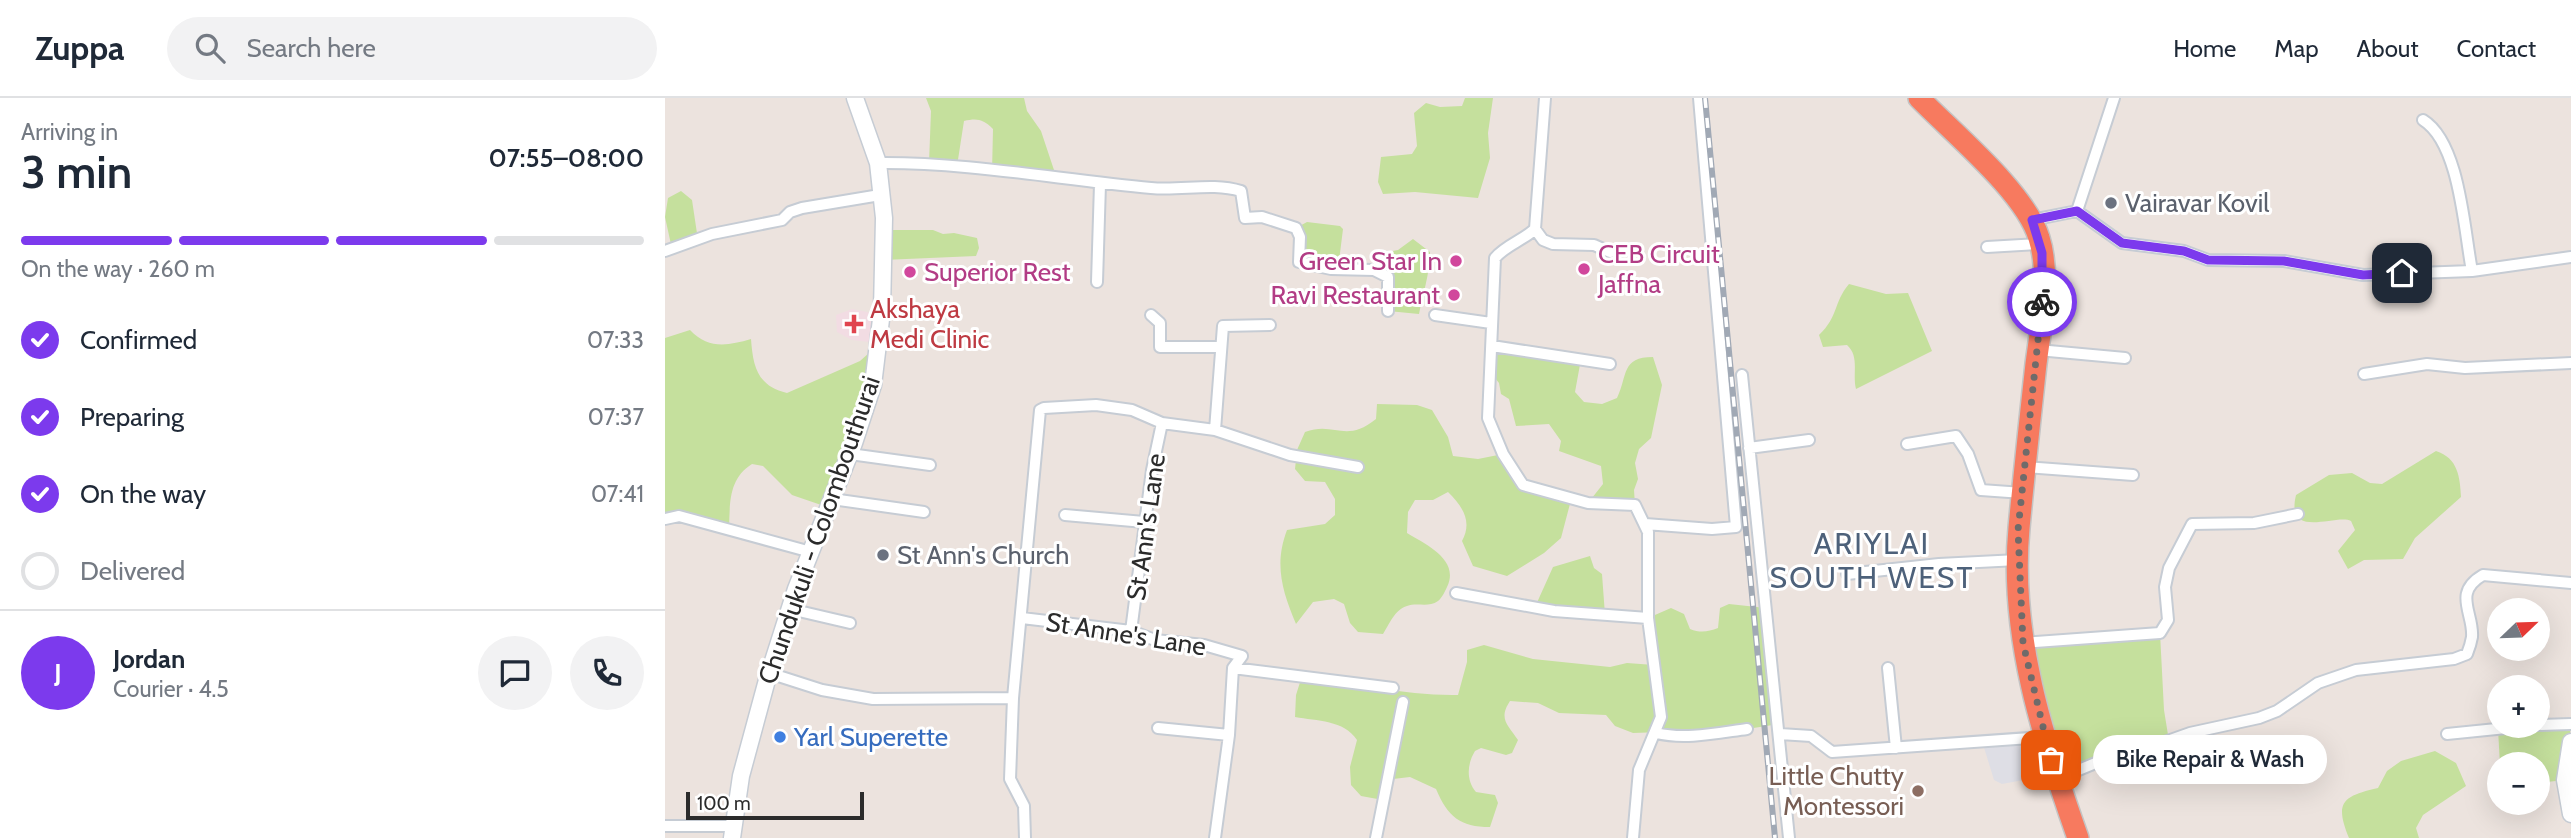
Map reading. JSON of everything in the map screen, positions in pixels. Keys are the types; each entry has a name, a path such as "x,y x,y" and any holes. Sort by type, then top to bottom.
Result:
{"highway":[{"path":"1919,98 2017,198 2032,220 2041,244 2043,290 2022,493 2019,560 2023,643 2043,737 2078,838"}],"main road":[{"name":"Chundukuli - Colombouthurai","path":"733,832 741,776 769,673 873,385 882,311 884,218 878,163 855,98"},
{"path":"2570,807 2565,780 2571,742"}],"street":[{"path":"1545,98 1535,229 1543,240 1553,244 1594,245 1610,252 1630,248"},
{"path":"1645,524 1711,529 1736,527 1699,98"},
{"path":"2077,211 2114,98"},
{"path":"2423,120 2432,125 2449,151 2472,271"},
{"path":"878,163 929,163 1170,190 1222,185 1241,191 1245,218 1262,217 1296,228 1300,237 1299,262 1331,269 1374,270 1388,277 1388,311"},
{"path":"1097,282 1100,184"},
{"path":"665,251 712,234 782,220 790,212 802,208 880,195"},
{"path":"2032,220 2077,211 2122,243 2184,251 2208,260 2284,261 2363,275 2472,271 2571,257"},
{"path":"1535,229 1520,243 1503,248 1495,258 1488,418 1503,454 1523,485 1588,503 1635,505 1645,524 1648,533 1648,618 1661,717 1639,770 1633,838"},
{"path":"1987,247 2041,244"},
{"path":"1151,315 1160,323 1160,347 1221,347"},
{"path":"1435,315 1491,323"},
{"path":"1215,430 1223,326 1270,326"},
{"path":"1492,346 1610,364"},
{"path":"2038,350 2125,358"},
{"path":"2364,374 2427,364 2454,368 2571,363"},
{"path":"1742,375 1789,838"},
{"path":"1022,618 1040,410 1097,405 1132,410 1162,423 1215,430 1290,455 1358,467"},
{"name":"St Ann's Lane","path":"1131,631 1144,522 1162,423"},
{"path":"1907,444 1956,436 1968,454 1981,490 2022,493"},
{"path":"1749,448 1809,440"},
{"path":"850,454 930,465"},
{"path":"2025,467 2133,475"},
{"path":"832,499 924,513"},
{"path":"2023,643 2160,633 2168,620 2165,587 2169,569 2192,524 2254,523 2298,514"},
{"path":"1065,515 1144,522"},
{"path":"665,519 679,516 811,552"},
{"path":"1847,574 1940,564 2019,560"},
{"path":"2057,779 2122,752 2142,750 2190,733 2259,718 2277,711 2318,683 2355,670 2454,659 2467,654 2472,636 2466,593 2472,582 2483,575 2571,583"},
{"path":"1456,593 1554,611 1648,618"},
{"path":"790,609 850,623"},
{"name":"St Anne's Lane","path":"1025,838 1024,806 1010,779 1013,698 1022,618 1131,631 1154,640 1204,645 1242,656 1233,668 1229,736 1215,838"},
{"path":"1233,668 1393,688"},
{"path":"1888,668 1896,748"},
{"path":"769,673 822,690 873,699 1013,698"},
{"path":"1376,838 1403,702"},
{"path":"2550,725 2571,724"},
{"path":"1158,728 1229,736"},
{"path":"1656,733 1668,736 1695,735 1747,729"},
{"path":"2447,734 2487,730"},
{"path":"1780,734 1811,736 1832,752 2043,737"},
{"path":"665,826 733,832"}],"shaded area":[{"name":"Akshaya Medi Clinic","path":"852,309 872,313 870,342 852,340 837,332 836,315"},
{"path":"2043,737 2056,774 2002,784 1994,780 1982,741"}],"green space":[{"path":"926,98 1024,98 1027,111 1041,131 1057,179 992,172 993,129 983,121 976,120 964,121 957,166 929,163 931,111"},
{"path":"1465,98 1493,98 1488,133 1490,158 1478,198 1415,192 1383,194 1378,182 1381,157 1412,154 1417,146 1414,113 1426,103 1440,107 1462,106"},
{"path":"681,191 692,200 698,240 672,249 665,217 668,198"},
{"path":"1307,222 1340,226 1343,229 1338,269 1299,262 1296,228"},
{"path":"884,230 954,233 977,238 979,248 976,256 883,260"},
{"path":"1413,239 1430,252 1419,314 1388,311 1388,278 1374,270 1387,252 1398,250"},
{"path":"1849,284 1886,294 1908,293 1932,351 1856,389 1855,360 1851,350 1847,345 1823,347 1819,335 1830,322 1840,297"},
{"path":"690,330 711,343 734,343 751,339 755,366 763,380 777,390 787,393 860,361 878,345 827,507 792,495 763,466 752,464 738,477 734,485 730,501 729,529 665,519 665,338"},
{"path":"1492,346 1581,359 1575,392 1584,402 1602,404 1617,398 1630,364 1635,360 1653,357 1662,385 1651,438 1639,449 1635,463 1638,479 1634,490 1635,505 1588,503 1603,484 1601,466 1559,451 1561,441 1549,424 1516,426 1509,399 1501,394 1499,383 1491,373"},
{"path":"1377,404 1417,405 1432,410 1448,437 1453,456 1478,459 1503,454 1523,485 1571,500 1561,538 1544,553 1507,576 1473,566 1462,541 1466,527 1464,514 1448,492 1433,500 1415,500 1408,512 1407,533 1439,554 1449,569 1447,587 1439,600 1403,608 1383,634 1358,632 1350,623 1344,604 1334,599 1313,602 1296,624 1281,577 1281,554 1287,530 1325,524 1335,515 1335,499 1325,482 1305,481 1295,469 1297,450 1305,432 1315,429 1348,431 1365,426 1376,419"},
{"path":"2436,451 2453,463 2461,497 2415,538 2403,559 2364,560 2348,569 2338,551 2355,530 2351,521 2344,519 2314,522 2298,517 2295,509 2296,495 2329,475 2352,473 2370,483 2382,484"},
{"path":"1590,556 1594,568 1602,574 1605,615 1535,607 1553,567"},
{"path":"1729,604 1766,608 1779,724 1747,729 1633,733 1615,726 1606,715 1559,713 1538,703 1510,701 1505,717 1518,740 1512,753 1506,755 1481,748 1475,751 1469,767 1469,777 1476,792 1495,795 1498,803 1490,827 1471,825 1456,818 1445,807 1436,789 1410,777 1393,779 1383,800 1361,796 1351,785 1350,767 1357,740 1352,733 1337,725 1295,717 1296,695 1302,676 1400,691 1458,695 1467,662 1467,650 1484,645 1533,659 1610,667 1627,663 1654,665 1648,618 1671,608 1684,614 1690,629 1707,631 1718,628 1720,608"},
{"path":"2160,633 2164,710 2169,741 2057,779 2023,643"},
{"path":"2571,724 2565,780 2550,782 2550,752 2499,752 2498,738 2550,738 2550,725"},
{"path":"2435,751 2456,763 2466,786 2423,815 2416,828 2419,838 2349,838 2342,816 2345,802 2357,794 2378,788 2387,771 2401,761"}],"railway":[{"path":"1705,98 1775,838"}],"way so far":[{"path":"2042,302 2018,530 2023,643 2043,737 2051,760"}],"place":[{"name":"Vairavar Kovil","path":"2111,203"},
{"name":"Green Star In","path":"1456,261"},
{"name":"CEB Circuit Jaffna","path":"1584,269"},
{"name":"Superior Rest","path":"910,272"},
{"name":"Ravi Restaurant","path":"1454,295"},
{"name":"Akshaya Medi Clinic","path":"854,324"},
{"name":"St Ann's Church","path":"883,555"},
{"name":"Yarl Superette","path":"780,737"},
{"name":"Bike Repair & Wash","path":"2051,760"},
{"name":"Little Chutty Montessori","path":"1918,791"}],"district":[{"name":"ARIYLAI SOUTH WEST","path":"1872,561"}],"route":[{"path":"2042,302 2042,253 2032,220 2077,211 2122,243 2184,251 2208,260 2284,261 2363,275 2402,273"}]}
